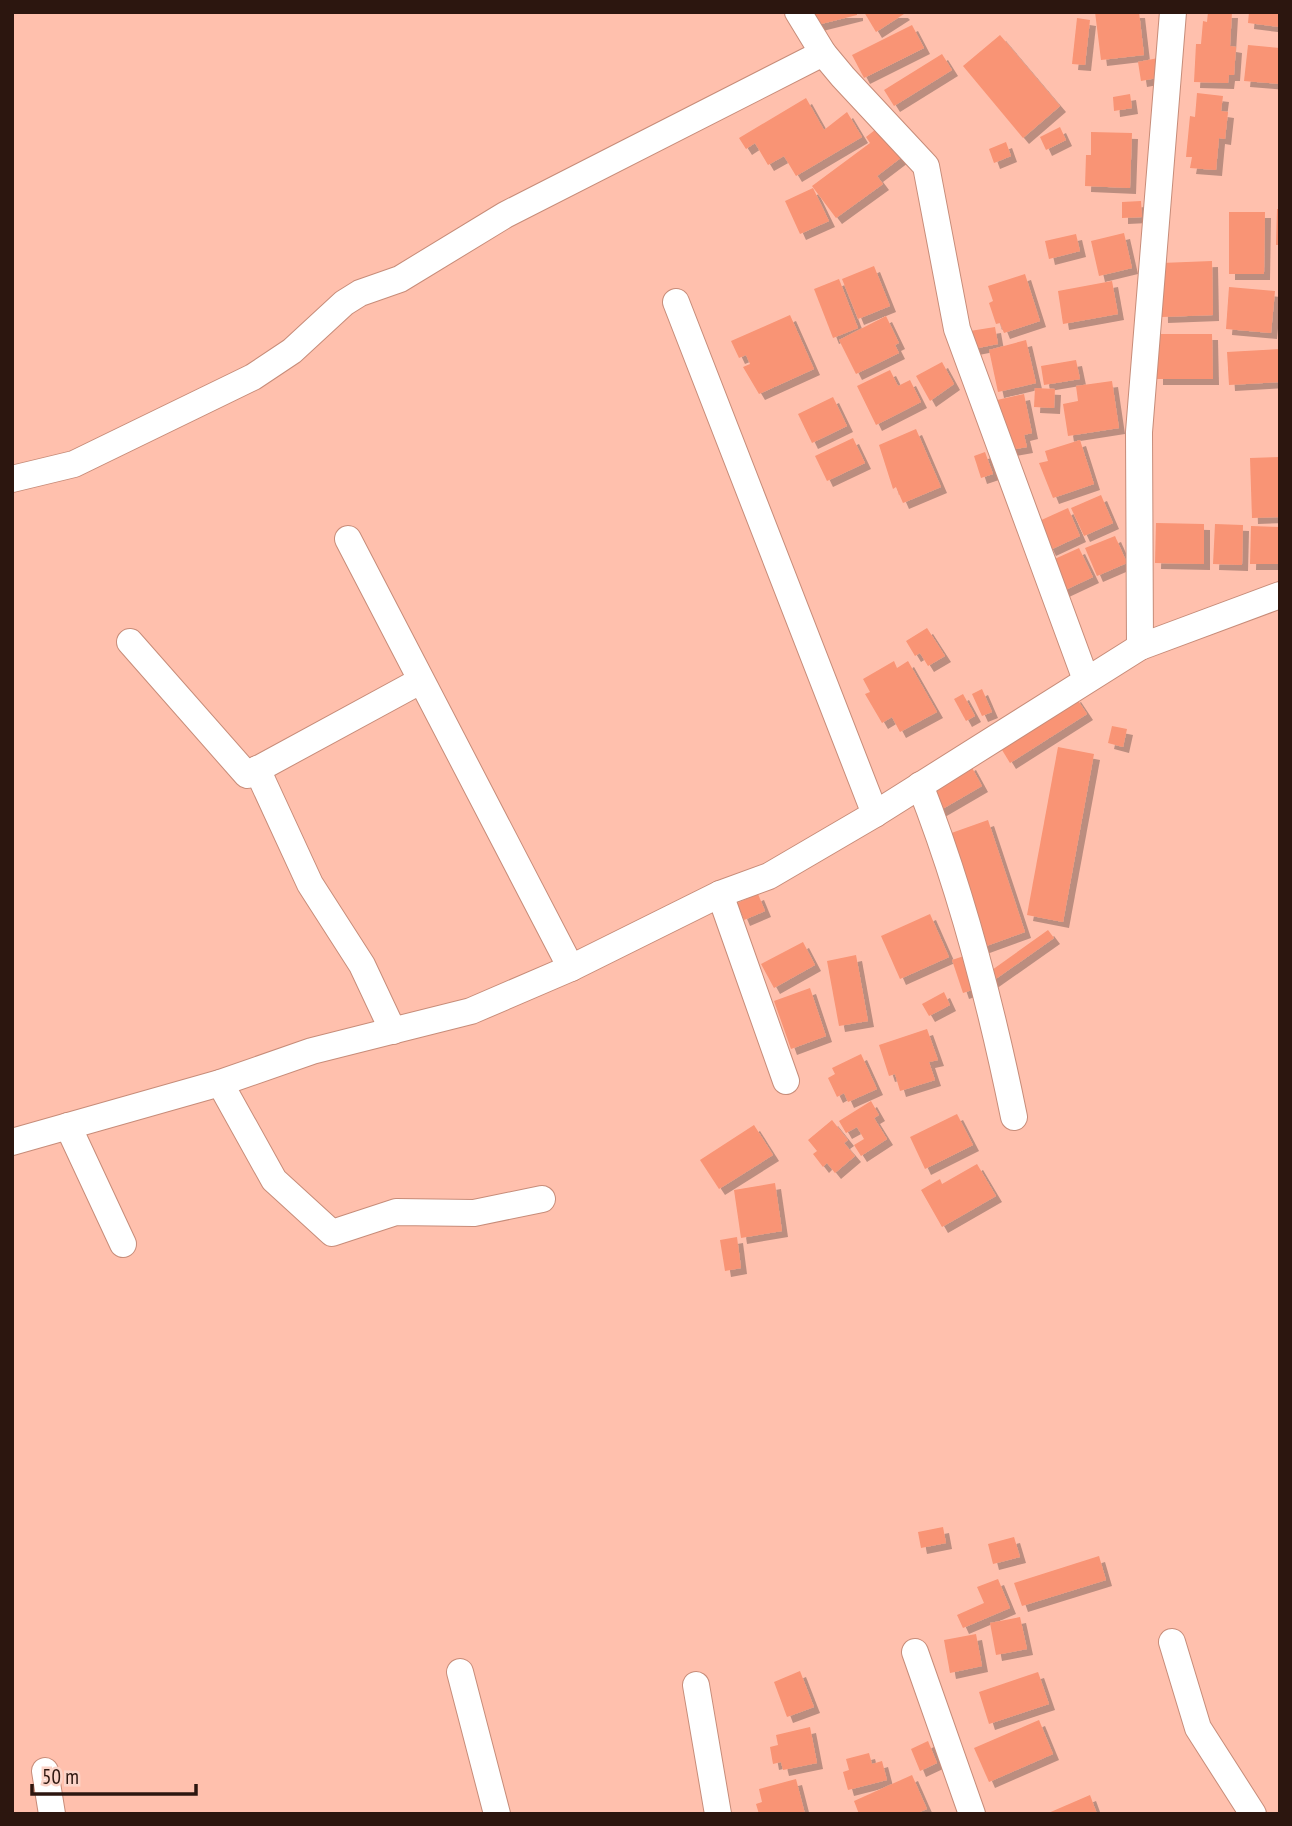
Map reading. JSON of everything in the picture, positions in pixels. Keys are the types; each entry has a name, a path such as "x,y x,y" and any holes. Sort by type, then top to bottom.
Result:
{"street":[{"path":"798,12 823,53 926,166 957,329 1086,680"},
{"path":"1140,647 1139,432 1173,12"},
{"path":"12,480 74,464 253,377 292,351 344,303 360,293 400,279 505,215 823,53"},
{"path":"676,302 875,814"},
{"path":"348,539 571,968"},
{"path":"12,1142 220,1083 312,1051 471,1011 571,968 720,894 769,876 875,814 1140,647 1280,596"},
{"path":"130,642 247,775 420,681"},
{"path":"257,769 310,884 362,965 393,1031"},
{"path":"920,785 940,836 966,921 996,1028 1014,1117"},
{"path":"720,894 786,1081"},
{"path":"220,1083 274,1180 331,1233 396,1212 474,1213 542,1199"},
{"path":"68,1126 123,1244"},
{"path":"1172,1642 1198,1728 1253,1814"},
{"path":"915,1652 972,1814"},
{"path":"460,1672 496,1814"},
{"path":"696,1685 718,1814"},
{"path":"45,1771 52,1814"}],"building":[{"path":"809,12 857,12 857,15 813,26"},
{"path":"864,12 902,12 904,14 876,32"},
{"path":"1095,12 1139,12 1144,55 1101,60"},
{"path":"1208,12 1232,12 1230,46 1236,47 1234,75 1229,75 1228,83 1194,82 1196,44 1201,44 1203,21 1207,22"},
{"path":"1249,12 1280,12 1280,27 1248,23"},
{"path":"1077,18 1090,20 1085,65 1072,64"},
{"path":"912,25 924,48 864,78 852,55"},
{"path":"1000,35 1060,106 1023,138 963,66"},
{"path":"1248,45 1280,48 1280,84 1244,81"},
{"path":"942,54 952,70 894,106 884,90"},
{"path":"1158,58 1162,77 1141,81 1138,62"},
{"path":"1197,93 1223,96 1221,111 1228,112 1225,139 1219,138 1216,170 1190,168 1192,157 1186,157 1190,116 1195,117"},
{"path":"1130,94 1132,108 1114,111 1113,97"},
{"path":"806,98 824,130 847,112 862,137 796,176 784,156 768,165 755,143 746,149 739,138"},
{"path":"880,126 902,157 877,176 883,184 836,218 812,186 870,143 866,137"},
{"path":"1060,127 1066,140 1046,150 1040,137"},
{"path":"1091,132 1132,133 1130,188 1085,186 1086,155 1091,155"},
{"path":"1006,142 1011,156 994,163 989,149"},
{"path":"813,188 829,221 800,234 785,201"},
{"path":"1141,201 1142,217 1122,218 1122,202"},
{"path":"1277,209 1280,209 1280,245 1276,245"},
{"path":"1229,212 1265,212 1264,274 1229,274"},
{"path":"1124,233 1132,268 1099,276 1091,241"},
{"path":"1076,234 1080,251 1049,259 1045,241"},
{"path":"1212,261 1213,315 1162,317 1161,263"},
{"path":"874,266 890,306 858,319 842,279"},
{"path":"1025,274 1040,321 1004,333 1000,323 996,324 989,303 993,301 988,286"},
{"path":"839,279 858,328 833,338 814,289"},
{"path":"1112,281 1118,314 1063,324 1058,291"},
{"path":"1229,287 1275,291 1271,333 1226,329"},
{"path":"790,315 814,369 759,394 743,367 750,364 746,355 739,358 731,341"},
{"path":"886,316 899,343 895,345 899,353 856,374 839,340"},
{"path":"995,327 998,344 973,349 970,331"},
{"path":"1157,334 1212,334 1213,379 1157,379"},
{"path":"1026,340 1036,383 998,392 989,350"},
{"path":"1280,349 1280,382 1229,385 1227,352"},
{"path":"1076,360 1080,379 1044,385 1041,366"},
{"path":"942,362 954,384 930,401 916,376"},
{"path":"890,370 898,386 910,380 921,402 876,425 857,386"},
{"path":"1112,381 1119,428 1068,436 1063,404 1078,401 1076,386"},
{"path":"1035,388 1055,389 1054,408 1034,407"},
{"path":"1024,394 1032,433 1024,435 1027,447 1010,450 997,400"},
{"path":"833,397 847,426 812,443 798,414"},
{"path":"916,429 941,487 903,503 896,487 893,489 879,445"},
{"path":"853,438 865,463 827,481 815,456"},
{"path":"1080,440 1094,484 1053,498 1039,463 1048,461 1045,451"},
{"path":"985,452 993,474 981,478 974,456"},
{"path":"1280,457 1280,517 1252,518 1250,458"},
{"path":"1101,495 1113,523 1084,536 1071,508"},
{"path":"1068,508 1080,536 1050,550 1037,522"},
{"path":"1156,523 1204,524 1204,564 1155,563"},
{"path":"1215,524 1243,525 1242,565 1213,564"},
{"path":"1251,526 1280,527 1280,564 1250,564"},
{"path":"1115,536 1127,563 1097,576 1085,548"},
{"path":"1079,548 1093,577 1061,592 1048,562"},
{"path":"927,628 945,656 928,666 920,653 915,656 906,641"},
{"path":"894,661 897,668 908,661 937,712 900,732 892,717 882,723 865,694 870,692 863,679"},
{"path":"982,689 992,712 982,716 972,694"},
{"path":"963,694 975,716 966,721 954,699"},
{"path":"1075,696 1087,714 1010,763 999,745"},
{"path":"1112,726 1127,729 1123,747 1108,743"},
{"path":"1058,747 1094,754 1063,922 1027,915"},
{"path":"970,764 982,786 939,811 926,789"},
{"path":"988,820 1025,932 981,948 943,836"},
{"path":"758,894 765,911 744,920 737,903"},
{"path":"930,914 949,957 900,979 881,936"},
{"path":"1048,930 1054,938 990,983 985,975"},
{"path":"803,942 815,965 774,988 761,964"},
{"path":"970,954 981,987 963,993 952,960"},
{"path":"856,955 868,1021 839,1026 827,961"},
{"path":"810,988 826,1036 791,1049 774,1001"},
{"path":"944,992 950,1005 929,1016 922,1004"},
{"path":"927,1029 938,1060 929,1062 935,1080 900,1091 895,1074 889,1076 879,1045"},
{"path":"861,1054 877,1089 848,1102 844,1093 837,1097 828,1078 835,1074 832,1068"},
{"path":"871,1101 879,1115 874,1118 887,1139 861,1156 854,1145 864,1139 857,1127 846,1133 839,1121"},
{"path":"957,1114 973,1145 925,1169 910,1137"},
{"path":"832,1120 848,1140 844,1143 855,1156 835,1173 827,1163 823,1167 813,1154 817,1151 808,1140"},
{"path":"754,1125 773,1155 719,1189 700,1160"},
{"path":"977,1164 996,1196 942,1227 921,1190 940,1179 942,1184"},
{"path":"775,1183 782,1231 741,1238 734,1190"},
{"path":"737,1237 741,1268 725,1271 720,1240"},
{"path":"943,1527 946,1543 921,1548 918,1532"},
{"path":"1014,1537 1020,1557 993,1564 988,1544"},
{"path":"1099,1556 1106,1580 1022,1606 1014,1583"},
{"path":"998,1579 1010,1608 963,1628 957,1615 984,1603 977,1587"},
{"path":"1020,1617 1027,1649 996,1655 990,1623"},
{"path":"976,1634 982,1666 950,1673 944,1640"},
{"path":"800,1671 814,1707 787,1717 774,1682"},
{"path":"1038,1672 1049,1704 989,1724 979,1692"},
{"path":"1039,1720 1053,1754 989,1782 974,1748"},
{"path":"810,1727 817,1763 783,1770 781,1762 773,1764 770,1747 778,1745 776,1735"},
{"path":"928,1741 937,1763 920,1771 911,1749"},
{"path":"869,1753 872,1764 882,1761 887,1780 848,1790 843,1772 849,1770 846,1759"},
{"path":"912,1775 927,1809 915,1814 859,1814 854,1801"},
{"path":"796,1779 805,1814 759,1814 756,1804 762,1802 759,1789"},
{"path":"1090,1795 1097,1814 1046,1814"}]}
